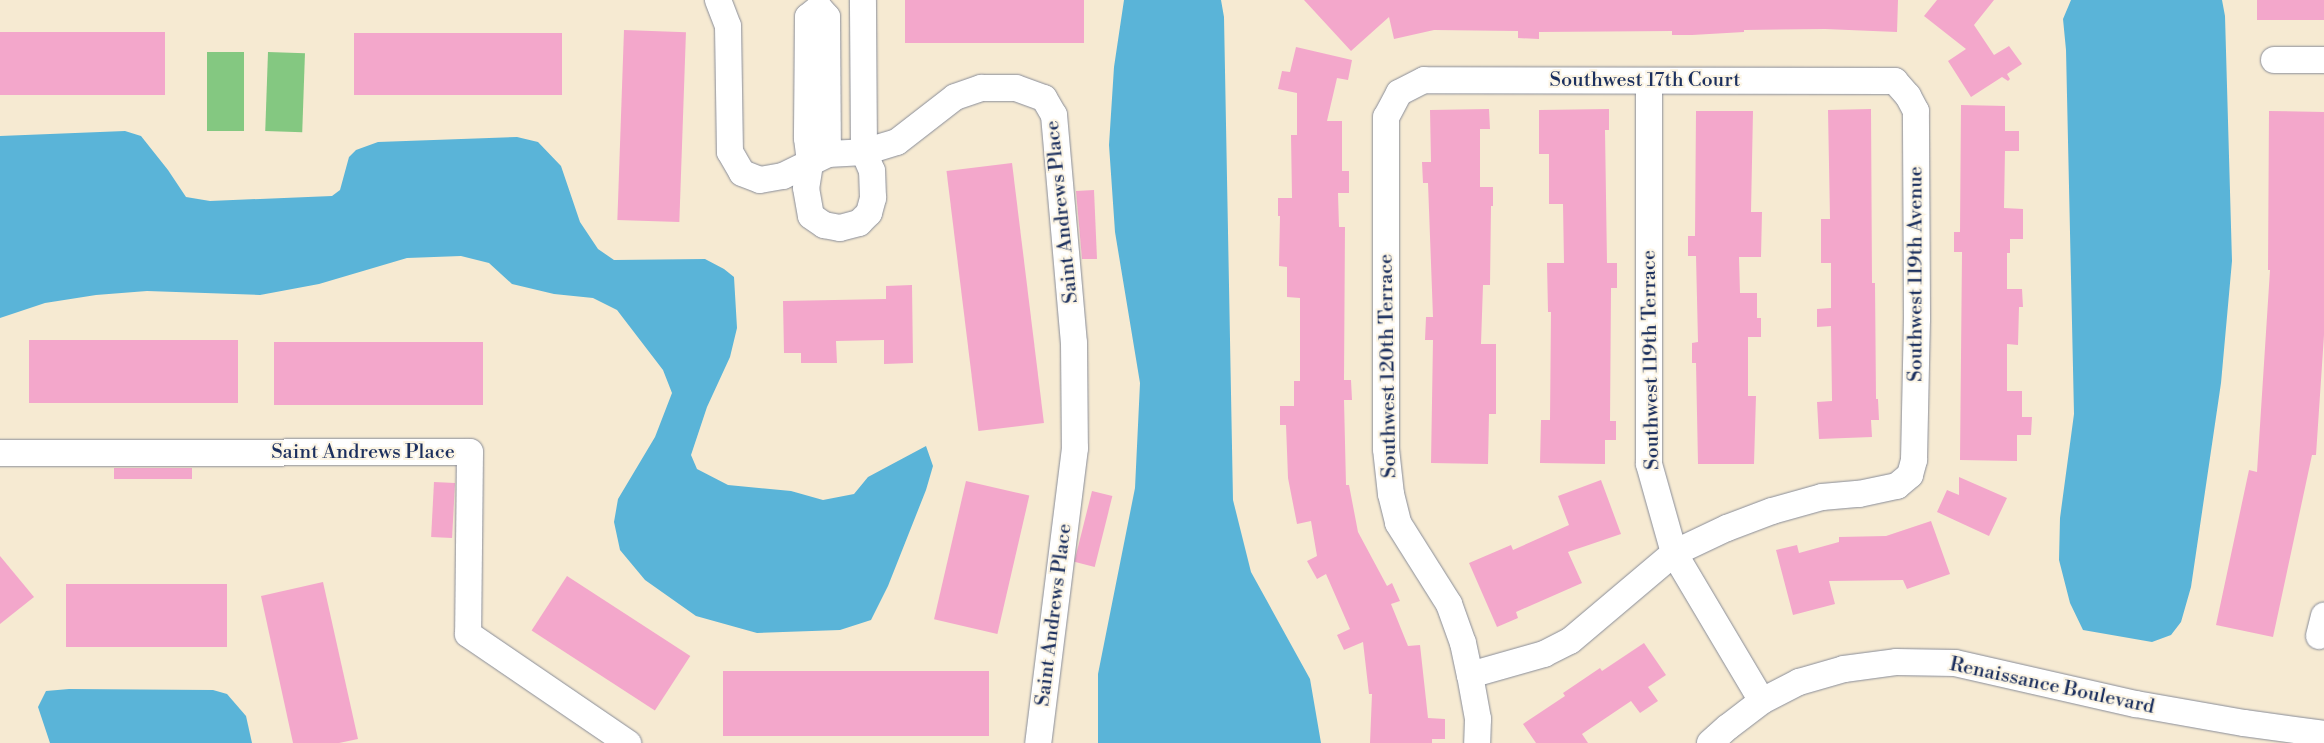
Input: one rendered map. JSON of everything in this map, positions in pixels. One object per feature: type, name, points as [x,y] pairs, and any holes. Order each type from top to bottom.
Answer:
[{"type":"street","name":"Saint Andrews Place","points":[[718,0],[728,26],[730,152],[742,173],[760,180],[784,176],[819,159],[864,152],[897,142],[955,97],[981,88],[1016,88],[1023,90],[1044,98],[1054,115],[1074,343],[1075,448],[1038,743]]},
{"type":"street","points":[[819,4],[827,17],[819,159],[806,188],[811,216],[824,225],[840,228],[859,223],[869,213],[874,184],[872,171],[864,152],[863,0]]},
{"type":"street","points":[[2274,60],[2324,60]]},
{"type":"street","name":"Southwest 17th Court","points":[[1399,93],[1424,80],[1894,80]]},
{"type":"street","name":"Southwest 119th Terrace","points":[[1649,80],[1649,464],[1674,553],[1762,701]]},
{"type":"street","name":"Southwest 119th Avenue","points":[[1674,553],[1727,528],[1772,511],[1822,497],[1859,494],[1897,486],[1910,475],[1914,460],[1917,319],[1916,111],[1908,96],[1894,80]]},
{"type":"street","name":"Southwest 120th Terrace","points":[[1399,93],[1386,116],[1386,449],[1390,485],[1398,523],[1450,604],[1463,644],[1470,675],[1478,719],[1478,743]]},
{"type":"street","name":"Saint Andrews Place","points":[[0,453],[470,452],[468,634],[628,743]]},
{"type":"street","points":[[1470,675],[1544,654],[1570,641],[1674,553]]},
{"type":"street","name":"Renaissance Boulevard","points":[[1710,743],[1762,701],[1799,682],[1844,669],[1896,662],[1955,663],[2136,704],[2244,723],[2324,734]]},
{"type":"green space","points":[[207,52],[244,52],[244,131],[207,131]]},
{"type":"green space","points":[[268,52],[305,53],[302,132],[265,131]]},
{"type":"water","points":[[1124,0],[1221,0],[1224,17],[1233,500],[1251,572],[1310,679],[1321,743],[1098,743],[1098,674],[1135,488],[1140,383],[1115,232],[1109,145],[1114,67]]},
{"type":"water","points":[[2071,0],[2222,0],[2225,16],[2232,261],[2221,383],[2191,587],[2181,622],[2171,635],[2152,642],[2083,630],[2070,603],[2059,560],[2060,518],[2074,414],[2066,50],[2063,19]]},
{"type":"water","points":[[125,131],[141,136],[168,170],[186,197],[210,201],[332,196],[340,190],[349,157],[356,150],[378,142],[517,137],[538,142],[561,166],[580,222],[598,249],[614,260],[705,259],[724,269],[734,277],[737,328],[730,357],[707,407],[691,455],[697,469],[728,485],[791,491],[823,500],[854,494],[868,477],[926,446],[933,466],[926,490],[888,586],[871,620],[840,630],[757,633],[696,616],[645,580],[620,550],[614,522],[618,499],[655,437],[672,393],[663,370],[617,310],[593,298],[554,294],[512,284],[489,263],[461,256],[407,258],[319,284],[260,295],[147,291],[96,295],[45,303],[0,318],[0,136]]},
{"type":"water","points":[[69,689],[213,690],[227,694],[246,716],[252,743],[50,743],[38,707],[46,691]]},
{"type":"building","points":[[905,0],[1084,0],[1084,43],[905,43]]},
{"type":"building","points":[[1304,0],[1898,0],[1897,32],[1825,29],[1744,30],[1744,32],[1672,35],[1672,31],[1539,32],[1539,39],[1518,38],[1518,31],[1434,30],[1394,39],[1389,17],[1351,51]]},
{"type":"building","points":[[1937,0],[1994,0],[1974,25],[1994,55],[2009,46],[2022,64],[2007,74],[2010,79],[2008,81],[2002,77],[1971,97],[1948,61],[1966,49],[1924,16]]},
{"type":"building","points":[[2257,0],[2324,0],[2324,20],[2257,20]]},
{"type":"building","points":[[624,30],[686,32],[679,222],[617,220]]},
{"type":"building","points":[[0,32],[165,32],[165,95],[0,95]]},
{"type":"building","points":[[354,33],[562,33],[562,95],[354,95]]},
{"type":"building","points":[[1296,47],[1352,60],[1348,80],[1337,78],[1327,121],[1342,121],[1342,171],[1349,171],[1349,193],[1338,193],[1339,227],[1345,227],[1344,380],[1351,380],[1352,400],[1344,400],[1346,485],[1349,485],[1358,532],[1387,586],[1392,583],[1400,601],[1391,604],[1408,646],[1420,645],[1428,718],[1445,719],[1445,739],[1432,739],[1432,743],[1370,743],[1372,694],[1369,694],[1363,642],[1344,650],[1337,635],[1350,629],[1326,574],[1317,579],[1307,561],[1317,556],[1311,521],[1297,524],[1288,478],[1286,425],[1280,425],[1280,406],[1294,406],[1294,381],[1300,381],[1300,298],[1287,297],[1287,267],[1279,266],[1280,216],[1278,216],[1278,198],[1292,198],[1291,135],[1297,135],[1297,93],[1278,89],[1282,71],[1290,72]]},
{"type":"building","points":[[1961,105],[2005,106],[2005,131],[2019,131],[2019,151],[2005,151],[2004,208],[2023,209],[2023,239],[2010,239],[2010,253],[2007,253],[2007,289],[2022,289],[2023,307],[2019,307],[2018,345],[2007,344],[2007,391],[2022,391],[2022,417],[2032,417],[2031,435],[2017,435],[2017,461],[1960,460],[1962,252],[1954,252],[1954,232],[1960,232]]},
{"type":"building","points":[[1489,109],[1490,129],[1480,129],[1480,187],[1493,187],[1490,285],[1483,285],[1481,344],[1496,344],[1496,414],[1489,414],[1488,464],[1431,463],[1433,340],[1425,340],[1426,317],[1433,317],[1428,183],[1423,183],[1422,162],[1431,162],[1430,110]]},
{"type":"building","points":[[1609,109],[1609,130],[1605,130],[1607,263],[1617,263],[1617,288],[1611,288],[1610,421],[1616,421],[1616,440],[1605,440],[1605,464],[1540,463],[1541,420],[1550,420],[1551,312],[1548,312],[1547,263],[1564,263],[1563,204],[1549,204],[1549,154],[1539,154],[1539,110]]},
{"type":"building","points":[[1871,109],[1872,283],[1875,283],[1876,399],[1878,399],[1879,420],[1871,420],[1872,437],[1819,439],[1817,402],[1832,401],[1831,326],[1817,327],[1817,309],[1831,308],[1831,263],[1821,263],[1821,219],[1830,219],[1828,110]]},
{"type":"building","points":[[1696,111],[1753,111],[1751,212],[1762,212],[1761,257],[1739,257],[1740,293],[1757,293],[1757,318],[1761,318],[1761,337],[1748,337],[1748,396],[1756,396],[1754,464],[1698,464],[1696,363],[1692,363],[1692,343],[1698,342],[1696,256],[1688,256],[1688,236],[1695,236]]},
{"type":"building","points":[[2269,111],[2324,112],[2324,335],[2316,455],[2312,455],[2273,637],[2216,625],[2249,470],[2257,472],[2270,270],[2268,270]]},
{"type":"building","points":[[1012,163],[1044,423],[978,431],[946,171]]},
{"type":"building","points":[[1094,190],[1097,259],[1082,259],[1076,191]]},
{"type":"building","points":[[912,285],[913,363],[884,364],[884,340],[836,341],[837,363],[801,363],[801,353],[784,353],[783,301],[886,299],[886,286]]},
{"type":"building","points":[[29,340],[238,340],[238,403],[29,403]]},
{"type":"building","points":[[274,342],[483,342],[483,405],[274,405]]},
{"type":"building","points":[[114,468],[192,468],[192,479],[114,479]]},
{"type":"building","points":[[1959,477],[2007,498],[1989,536],[1937,512],[1947,490],[1959,495]]},
{"type":"building","points":[[1601,480],[1621,534],[1568,552],[1582,583],[1516,612],[1518,618],[1497,627],[1469,563],[1511,545],[1513,550],[1569,525],[1558,496]]},
{"type":"building","points":[[966,481],[1029,496],[997,634],[934,619]]},
{"type":"building","points":[[434,482],[455,483],[452,538],[431,537]]},
{"type":"building","points":[[1092,491],[1112,496],[1095,567],[1074,562]]},
{"type":"building","points":[[1931,521],[1950,574],[1907,589],[1903,580],[1829,581],[1835,604],[1793,615],[1776,550],[1797,545],[1799,553],[1839,542],[1839,537],[1886,536]]},
{"type":"building","points":[[0,556],[34,597],[0,624]]},
{"type":"building","points":[[567,576],[690,656],[655,711],[532,631]]},
{"type":"building","points":[[323,582],[358,739],[339,743],[293,743],[261,596]]},
{"type":"building","points":[[66,584],[227,584],[227,647],[66,647]]},
{"type":"building","points":[[1644,643],[1666,675],[1648,687],[1658,701],[1640,713],[1631,701],[1582,734],[1588,743],[1536,743],[1523,724],[1565,696],[1563,693],[1600,668],[1602,671]]},
{"type":"building","points":[[723,671],[989,671],[989,736],[723,736]]}]
